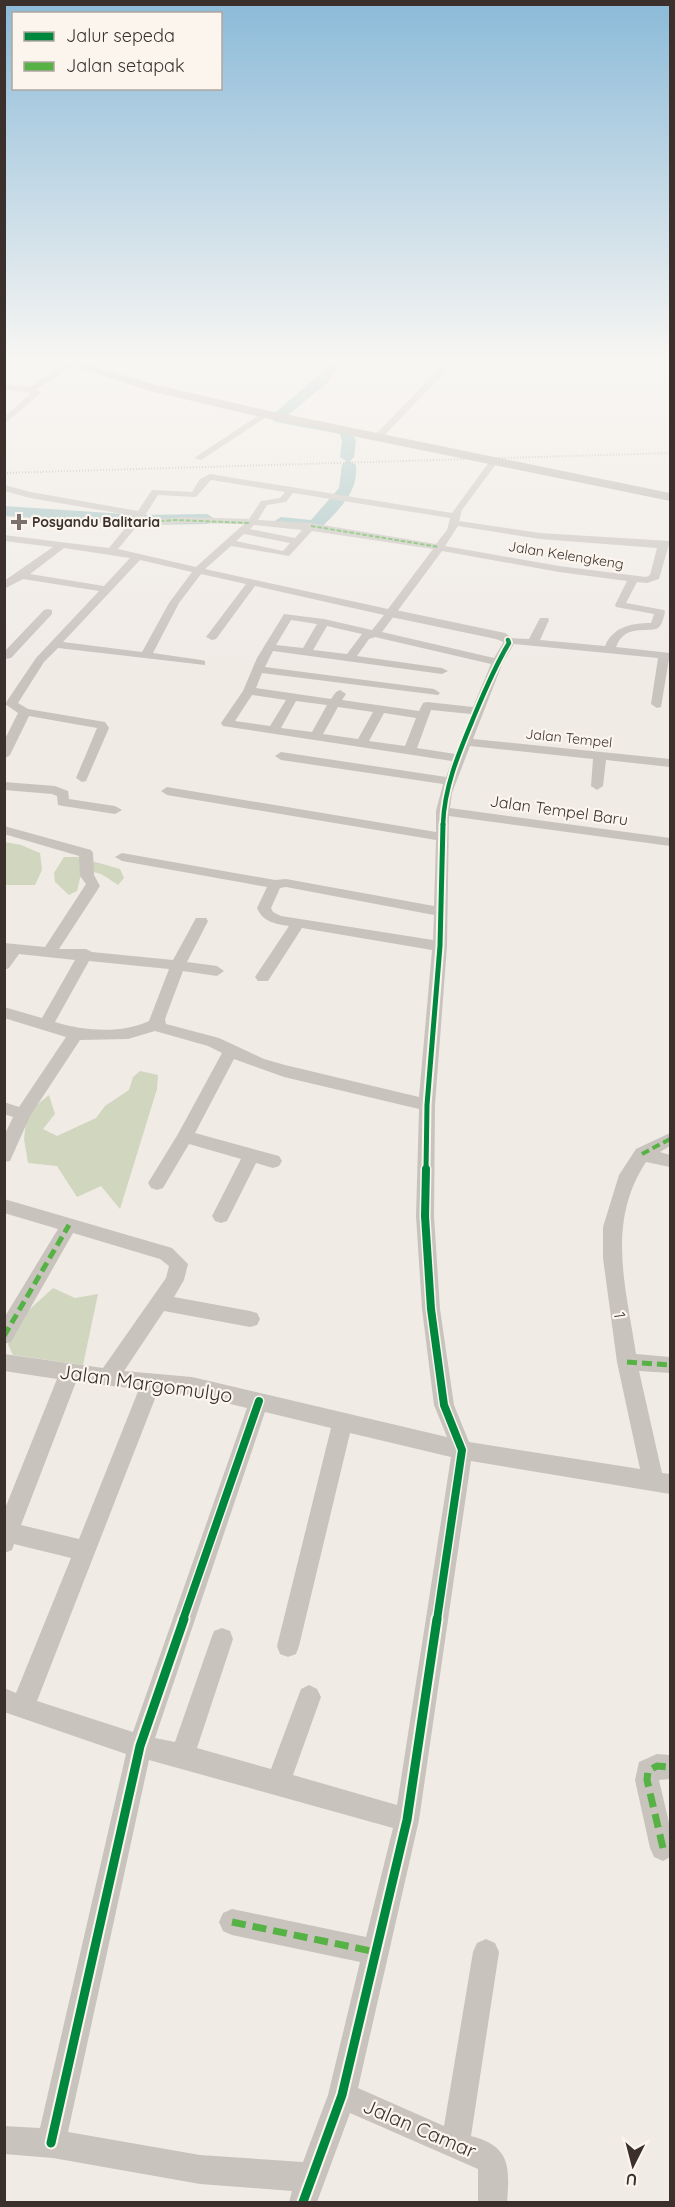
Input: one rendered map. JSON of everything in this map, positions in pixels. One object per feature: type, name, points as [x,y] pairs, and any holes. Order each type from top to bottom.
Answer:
[{"type":"main road","points":[[500,461],[670,497]]},
{"type":"street","points":[[315,737],[359,659],[365,637],[375,633],[391,613],[439,547],[494,461]]},
{"type":"street","points":[[112,551],[138,518],[153,494],[157,492],[197,493],[203,481],[210,477],[290,491],[342,497],[540,536],[667,544]]},
{"type":"street","name":"Jalan Kelengkeng","points":[[4,488],[138,518],[311,526],[633,579],[646,580],[655,577],[667,544]]},
{"type":"street","points":[[146,656],[174,603],[199,569],[251,522],[264,502],[283,500],[290,491]]},
{"type":"street","points":[[229,543],[285,554],[311,526]]},
{"type":"street","points":[[242,531],[297,541]]},
{"type":"street","points":[[4,538],[63,544],[138,556],[507,640],[667,656],[657,704]]},
{"type":"street","points":[[4,586],[63,544]]},
{"type":"street","points":[[82,778],[104,728],[101,725],[25,712],[11,704],[40,660],[138,556]]},
{"type":"street","points":[[586,588],[592,574]]},
{"type":"street","points":[[4,575],[105,590]]},
{"type":"street","points":[[607,651],[616,635],[630,627],[655,626],[660,612],[620,605],[633,579]]},
{"type":"street","points":[[212,637],[254,582]]},
{"type":"street","points":[[6,656],[48,612]]},
{"type":"street","points":[[458,758],[227,723],[249,691],[269,647],[288,616],[454,650],[497,662]]},
{"type":"street","points":[[533,643],[544,620]]},
{"type":"street","points":[[306,652],[324,622]]},
{"type":"street","points":[[359,659],[382,639],[375,633]]},
{"type":"street","points":[[4,2140],[51,2143],[133,2159],[246,2175],[307,2190],[342,2095],[408,1820],[462,1450],[444,1405],[431,1309],[425,1216],[426,1105],[440,946],[443,811],[449,781],[497,662],[509,643],[507,640]]},
{"type":"street","points":[[54,644],[201,663]]},
{"type":"street","points":[[269,647],[442,671]]},
{"type":"street","points":[[410,750],[442,671],[454,650]]},
{"type":"street","points":[[6,656],[40,660]]},
{"type":"street","points":[[258,669],[434,693]]},
{"type":"street","points":[[249,691],[380,710],[476,711]]},
{"type":"street","points":[[273,731],[293,697]]},
{"type":"street","points":[[362,743],[380,710]]},
{"type":"street","points":[[4,755],[25,712]]},
{"type":"street","name":"Jalan Tempel","points":[[464,742],[670,763]]},
{"type":"street","points":[[280,756],[449,781]]},
{"type":"street","points":[[597,786],[600,756]]},
{"type":"street","points":[[4,786],[55,790],[63,794],[63,802],[115,810]]},
{"type":"street","points":[[167,791],[444,837]]},
{"type":"street","name":"Jalan Tempel Baru","points":[[443,811],[670,842]]},
{"type":"street","points":[[4,830],[54,846],[86,853],[87,876],[93,886],[50,951]]},
{"type":"street","points":[[122,857],[275,884],[286,883],[441,912]]},
{"type":"street","points":[[275,884],[266,900],[264,908],[267,915],[298,924],[440,946]]},
{"type":"street","points":[[157,1024],[178,964],[201,921]]},
{"type":"street","points":[[264,977],[298,924]]},
{"type":"street","points":[[4,965],[10,948],[178,964],[217,971]]},
{"type":"street","points":[[46,1024],[86,954]]},
{"type":"street","points":[[4,1012],[76,1034],[144,1032],[157,1024]]},
{"type":"street","points":[[157,1024],[284,1071],[426,1105]]},
{"type":"street","points":[[4,1156],[23,1114],[76,1034]]},
{"type":"street","points":[[157,1184],[231,1050]]},
{"type":"street","points":[[4,1108],[23,1114]]},
{"type":"street","points":[[185,1137],[273,1161]]},
{"type":"street","points":[[642,1154],[670,1139]]},
{"type":"street","points":[[642,1154],[670,1161]]},
{"type":"street","name":"1","points":[[642,1154],[628,1174],[612,1227],[612,1257],[627,1362],[662,1483]]},
{"type":"street","points":[[221,1216],[251,1155]]},
{"type":"street","points":[[4,1206],[166,1253],[179,1264],[175,1280],[108,1378]]},
{"type":"street","points":[[4,1336],[69,1225]]},
{"type":"street","points":[[159,1302],[250,1319]]},
{"type":"street","name":"Jalan Margomulyo","points":[[4,1362],[108,1378],[192,1386],[462,1450],[662,1483]]},
{"type":"street","points":[[627,1362],[670,1365]]},
{"type":"street","points":[[70,1372],[10,1509],[6,1537],[84,1551]]},
{"type":"street","points":[[152,1382],[84,1551],[13,1704],[140,1746],[408,1820]]},
{"type":"street","points":[[51,2143],[140,1746],[259,1401]]},
{"type":"street","points":[[288,1646],[343,1421]]},
{"type":"street","points":[[182,1756],[222,1639]]},
{"type":"street","points":[[278,1783],[309,1697]]},
{"type":"street","points":[[663,1848],[647,1780],[648,1771],[657,1766],[670,1767]]},
{"type":"street","points":[[232,1922],[376,1952]]},
{"type":"street","points":[[455,2146],[486,1952]]},
{"type":"street","name":"Jalan Camar","points":[[342,2095],[455,2146],[482,2153],[492,2162],[492,2202]]},
{"type":"green space","points":[[5,842],[21,845],[40,853],[42,870],[35,885],[5,885]]},
{"type":"green space","points":[[64,857],[78,857],[120,869],[124,878],[118,885],[96,872],[86,872],[81,874],[77,891],[69,895],[55,882],[54,873]]},
{"type":"green space","points":[[140,1071],[158,1075],[157,1089],[120,1209],[101,1186],[77,1197],[57,1166],[28,1163],[24,1139],[27,1113],[49,1095],[55,1114],[43,1129],[57,1136],[96,1118],[105,1106],[129,1090],[133,1077]]},
{"type":"green space","points":[[53,1288],[75,1298],[98,1294],[83,1365],[13,1355],[8,1344],[18,1320]]},
{"type":"waterway","points":[[281,522],[315,525],[333,507],[347,488],[349,465]]},
{"type":"waterway","points":[[4,511],[140,520],[207,519]]},
{"type":"railway","points":[[4,473],[404,461]]},
{"type":"marked path","points":[[134,523],[175,520],[251,523]]},
{"type":"marked path","points":[[311,526],[439,547]]},
{"type":"marked path","points":[[642,1154],[670,1139]]},
{"type":"marked path","points":[[4,1336],[69,1225]]},
{"type":"marked path","points":[[627,1362],[670,1365]]},
{"type":"marked path","points":[[663,1848],[647,1780],[648,1771],[657,1766],[670,1767]]},
{"type":"marked path","points":[[232,1922],[376,1952]]},
{"type":"cycle path","points":[[303,2202],[342,2095],[407,1820],[462,1450],[444,1405],[431,1309],[425,1216],[427,1105],[440,946],[443,811],[449,781],[457,758],[497,662],[509,643],[508,640]]},
{"type":"cycle path","points":[[51,2143],[140,1746],[259,1401]]},
{"type":"place","name":"Posyandu Balitaria","points":[[19,522]]}]
